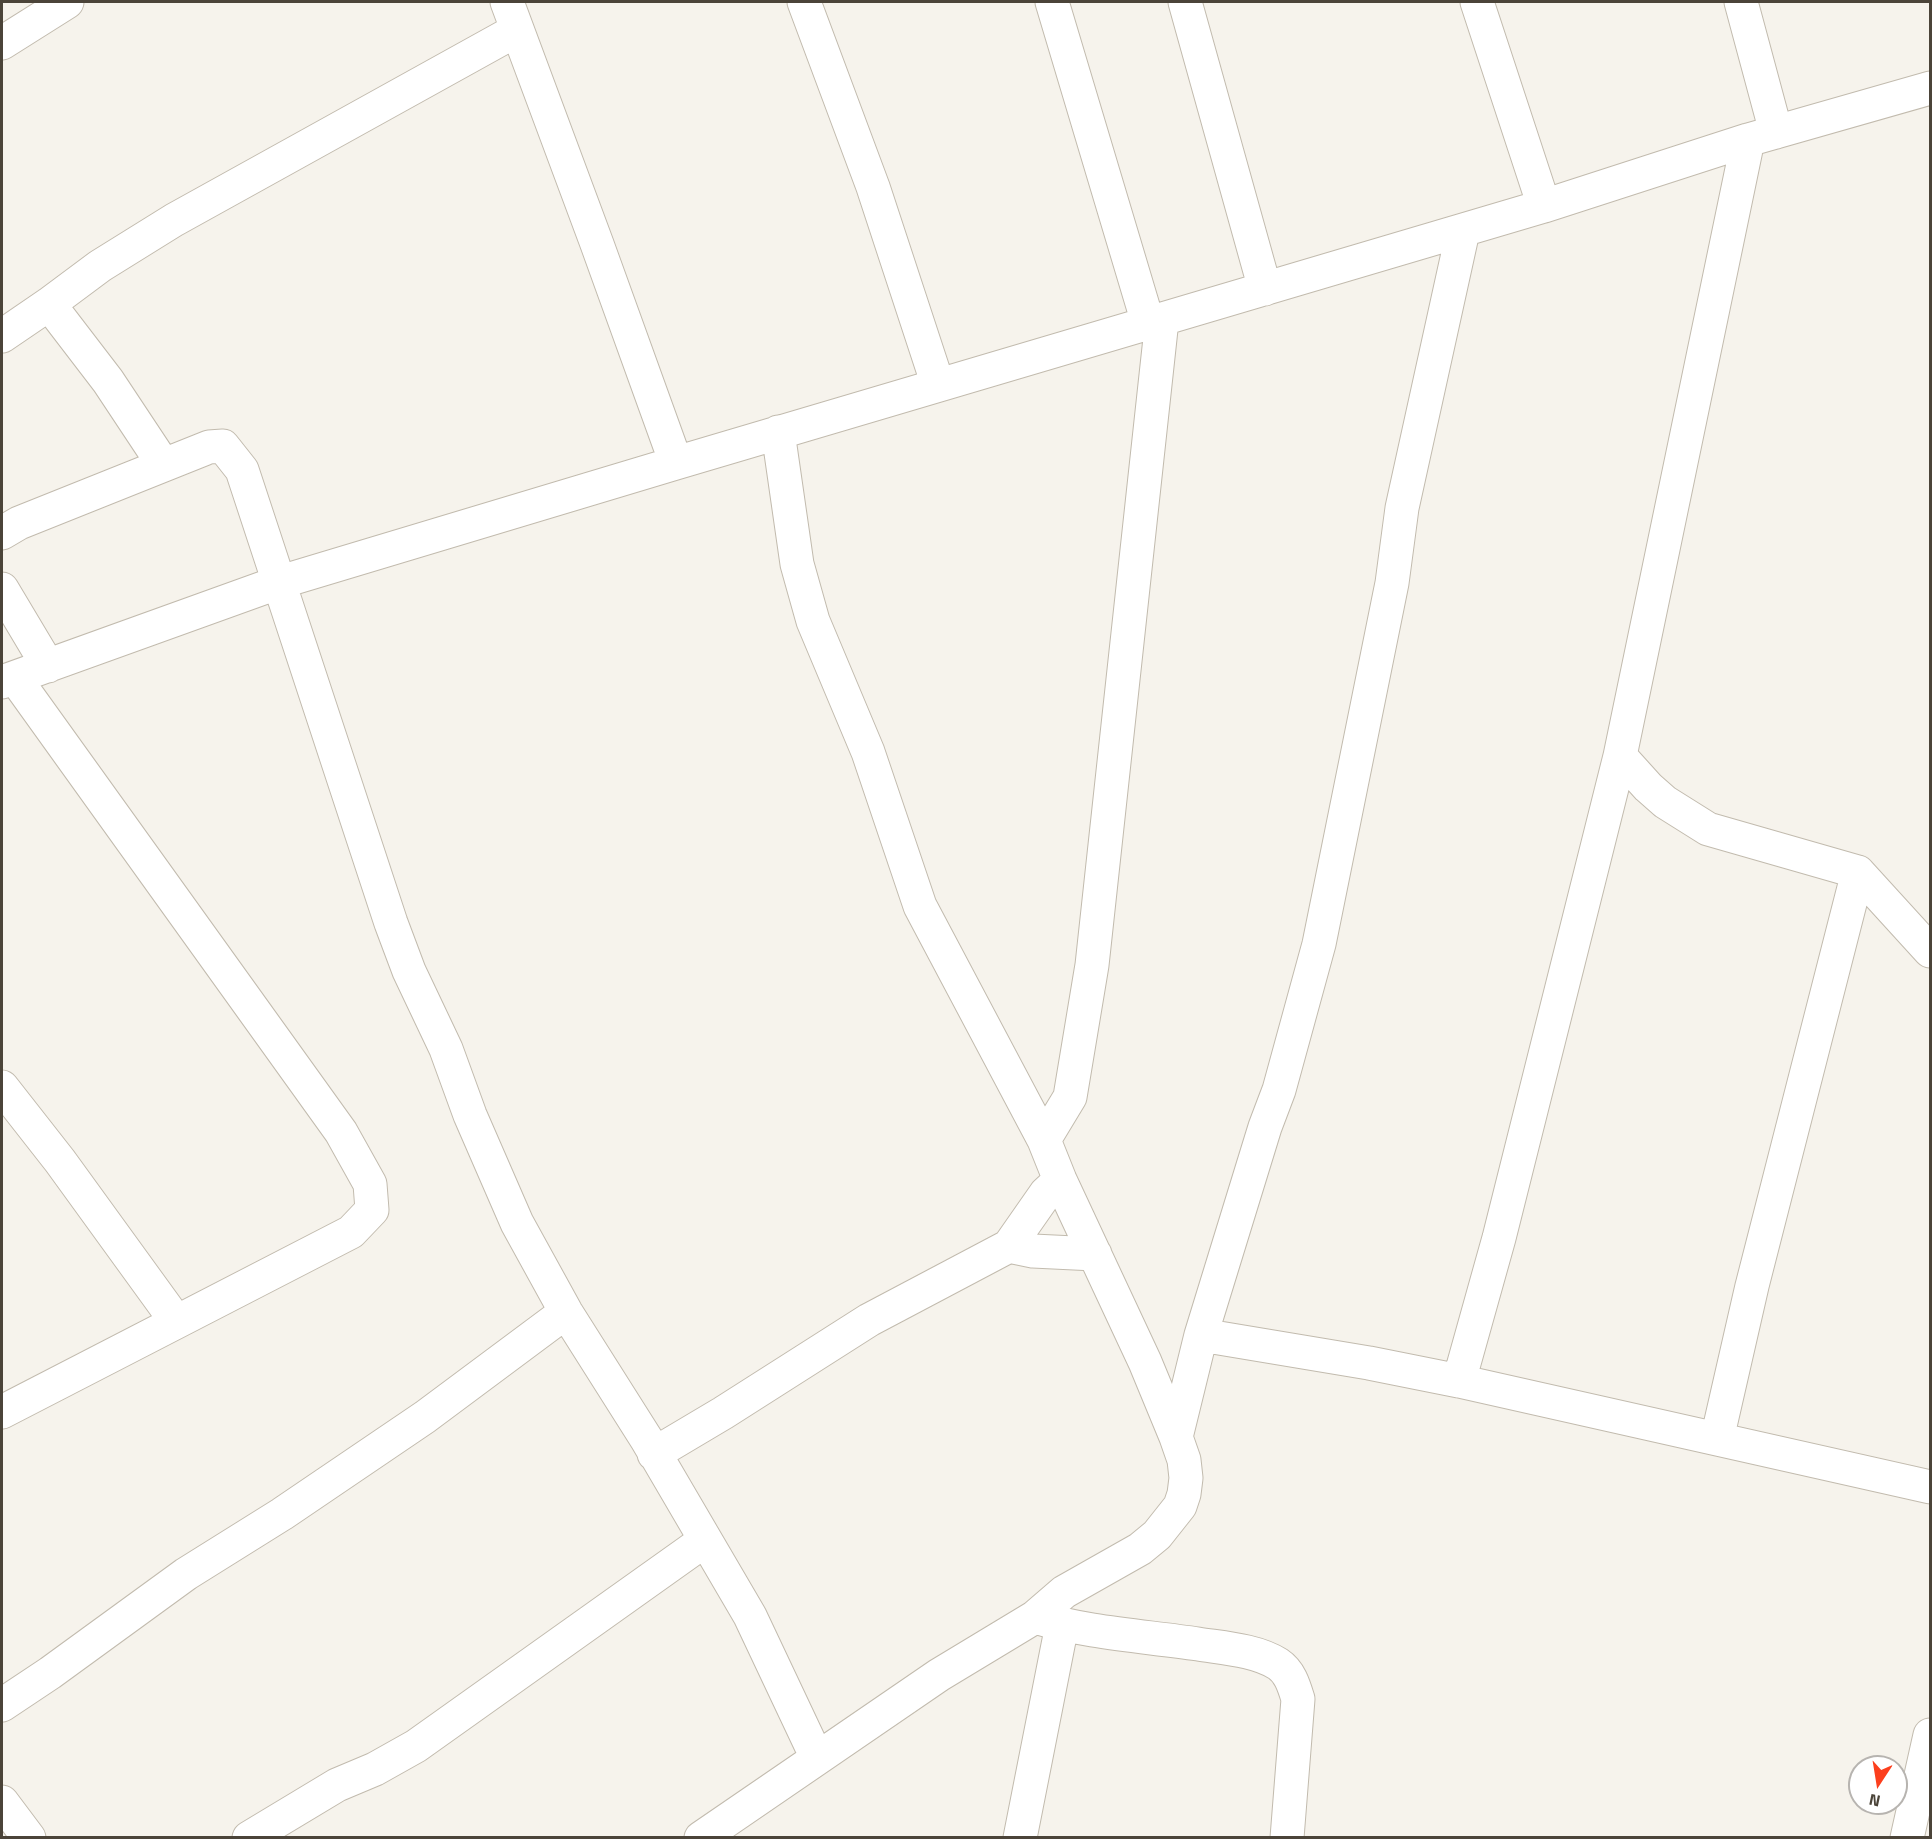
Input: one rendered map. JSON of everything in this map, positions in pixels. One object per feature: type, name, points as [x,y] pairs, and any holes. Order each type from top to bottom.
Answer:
[{"type":"street","points":[[2,44],[67,2]]},
{"type":"street","points":[[804,2],[873,187],[938,385]]},
{"type":"street","points":[[1044,1140],[1070,1097],[1092,965],[1155,322],[1052,2]]},
{"type":"street","points":[[1185,2],[1265,289]]},
{"type":"street","points":[[1477,2],[1544,206]]},
{"type":"street","points":[[1459,1381],[1499,1238],[1620,756],[1762,136],[1741,2]]},
{"type":"street","points":[[2,336],[100,266],[512,16],[676,463]]},
{"type":"street","points":[[2,1412],[351,1232],[372,1210],[370,1184],[341,1132],[8,680],[278,583],[778,432],[1462,231],[1762,136],[1930,88]]},
{"type":"street","points":[[1176,1437],[1202,1335],[1265,1127],[1279,1090],[1319,944],[1392,583],[1402,508],[1462,231]]},
{"type":"street","points":[[49,304],[108,381],[163,464]]},
{"type":"street","points":[[778,432],[797,564],[813,621],[868,752],[920,906],[936,941],[1044,1140],[1060,1180],[1145,1362],[1184,1460],[1186,1478],[1184,1494],[1174,1516],[1140,1549],[1064,1592],[1048,1621],[1020,1838]]},
{"type":"street","points":[[2,532],[209,447],[223,446],[242,470],[374,874],[409,971],[446,1049],[470,1115],[517,1223],[566,1312],[750,1616],[817,1758]]},
{"type":"street","points":[[2,589],[48,666]]},
{"type":"street","points":[[1620,756],[1665,802],[1708,830],[1858,872],[1930,951]]},
{"type":"street","points":[[1717,1439],[1757,1264],[1858,872]]},
{"type":"street","points":[[2,1087],[60,1161],[176,1321]]},
{"type":"street","points":[[654,1454],[869,1320],[1009,1246],[1046,1193],[1060,1180]]},
{"type":"street","points":[[1009,1246],[1033,1251],[1095,1254]]},
{"type":"street","points":[[2,1705],[186,1574],[282,1514],[425,1417],[566,1312]]},
{"type":"street","points":[[1202,1335],[1369,1363],[1459,1381],[1930,1487]]},
{"type":"street","points":[[249,1838],[337,1785],[417,1746],[704,1541]]},
{"type":"street","points":[[701,1838],[939,1676],[1048,1621],[1227,1648],[1279,1665],[1292,1679],[1298,1699],[1287,1838]]},
{"type":"street","points":[[1907,1838],[1930,1735]]},
{"type":"street","points":[[2,1802],[29,1838]]}]
